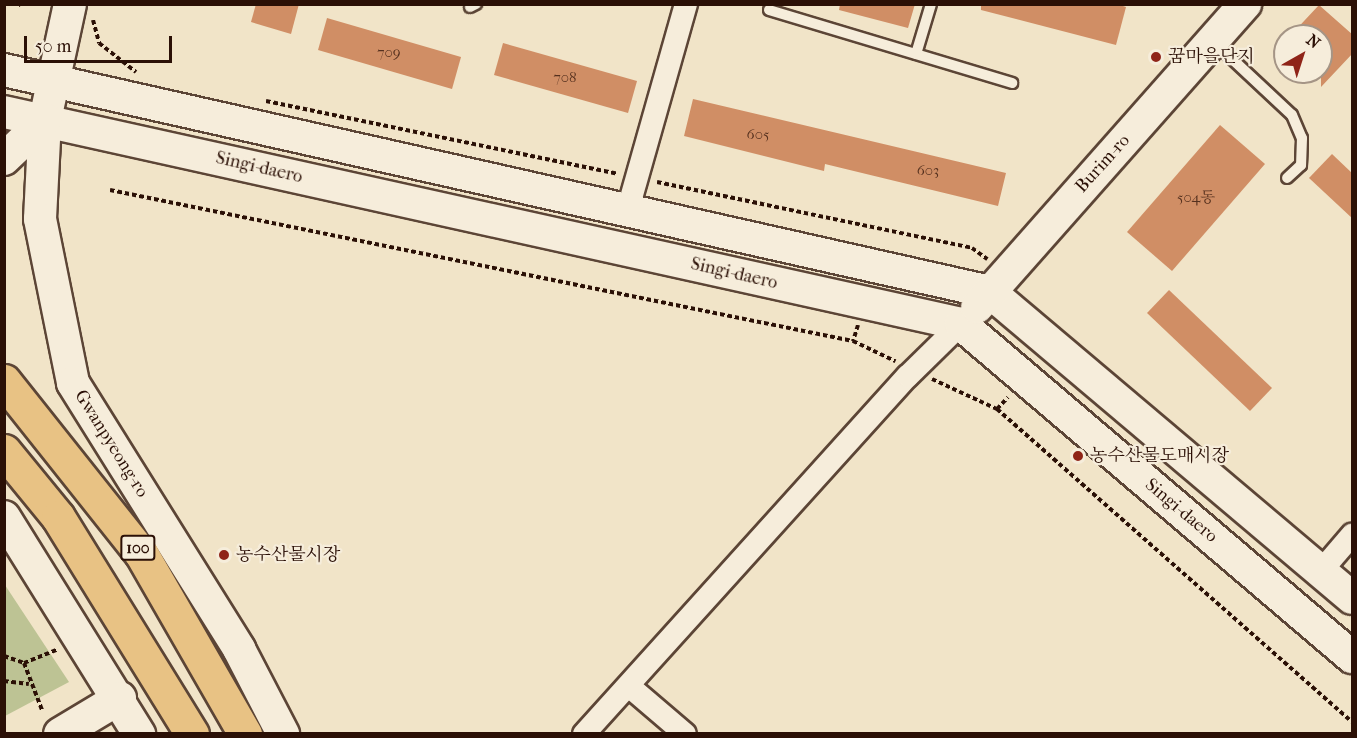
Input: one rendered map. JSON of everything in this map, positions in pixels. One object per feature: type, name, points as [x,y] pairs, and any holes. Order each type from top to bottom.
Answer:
[{"type":"highway","name":"100","points":[[4,381],[141,553],[245,734]]},
{"type":"highway","points":[[4,451],[58,517],[192,734]]},
{"type":"street","points":[[627,209],[686,4]]},
{"type":"street","name":"Burim-ro","points":[[961,324],[1245,4]]},
{"type":"street","name":"Gwanpyeong-ro","points":[[81,9],[52,82],[45,120],[40,219],[73,383],[239,649],[283,734]]},
{"type":"street","points":[[4,70],[990,292],[1321,571],[1351,592]]},
{"type":"street","name":"Singi-daero","points":[[4,112],[961,324],[1353,657]]},
{"type":"street","points":[[4,159],[45,120]]},
{"type":"street","points":[[584,734],[630,687],[708,593],[961,324]]},
{"type":"street","points":[[73,383],[240,614],[306,734]]},
{"type":"street","points":[[4,464],[176,734]]},
{"type":"street","points":[[4,517],[120,698],[139,734]]},
{"type":"street","points":[[1321,571],[1353,535]]},
{"type":"street","points":[[630,687],[685,734]]},
{"type":"street","points":[[51,722],[120,698]]},
{"type":"lane","points":[[916,54],[931,4]]},
{"type":"lane","points":[[769,10],[1012,82]]},
{"type":"lane","points":[[1213,40],[1292,115],[1302,138],[1301,165],[1287,178]]},
{"type":"path","points":[[81,9],[99,43]]},
{"type":"path","points":[[110,190],[853,341]]},
{"type":"path","points":[[997,410],[1353,722]]},
{"type":"path","points":[[4,656],[24,663],[60,649]]},
{"type":"path","points":[[24,663],[29,684],[51,722]]},
{"type":"path","points":[[4,681],[29,684]]},
{"type":"green space","points":[[5,585],[69,682],[4,716]]},
{"type":"building","points":[[256,4],[299,4],[291,34],[251,22]]},
{"type":"building","points":[[840,4],[915,4],[908,28],[839,10]]},
{"type":"building","points":[[981,4],[1117,4],[1126,7],[1116,45],[981,10]]},
{"type":"building","points":[[1319,5],[1353,35],[1353,53],[1333,74],[1333,24],[1301,24]]},
{"type":"building","points":[[327,18],[461,57],[452,89],[318,50]]},
{"type":"building","points":[[503,43],[637,81],[628,113],[494,75]]},
{"type":"building","points":[[693,99],[1006,173],[998,206],[825,164],[824,171],[684,136]]},
{"type":"building","points":[[1220,125],[1265,164],[1172,271],[1127,232]]},
{"type":"building","points":[[1332,154],[1353,174],[1353,219],[1309,178]]},
{"type":"building","points":[[1169,290],[1272,388],[1250,411],[1147,313]]},
{"type":"place","name":"꿈마을단지","points":[[1156,57]]},
{"type":"place","name":"농수산물도매시장","points":[[1078,456]]},
{"type":"place","name":"농수산물시장","points":[[224,555]]}]
